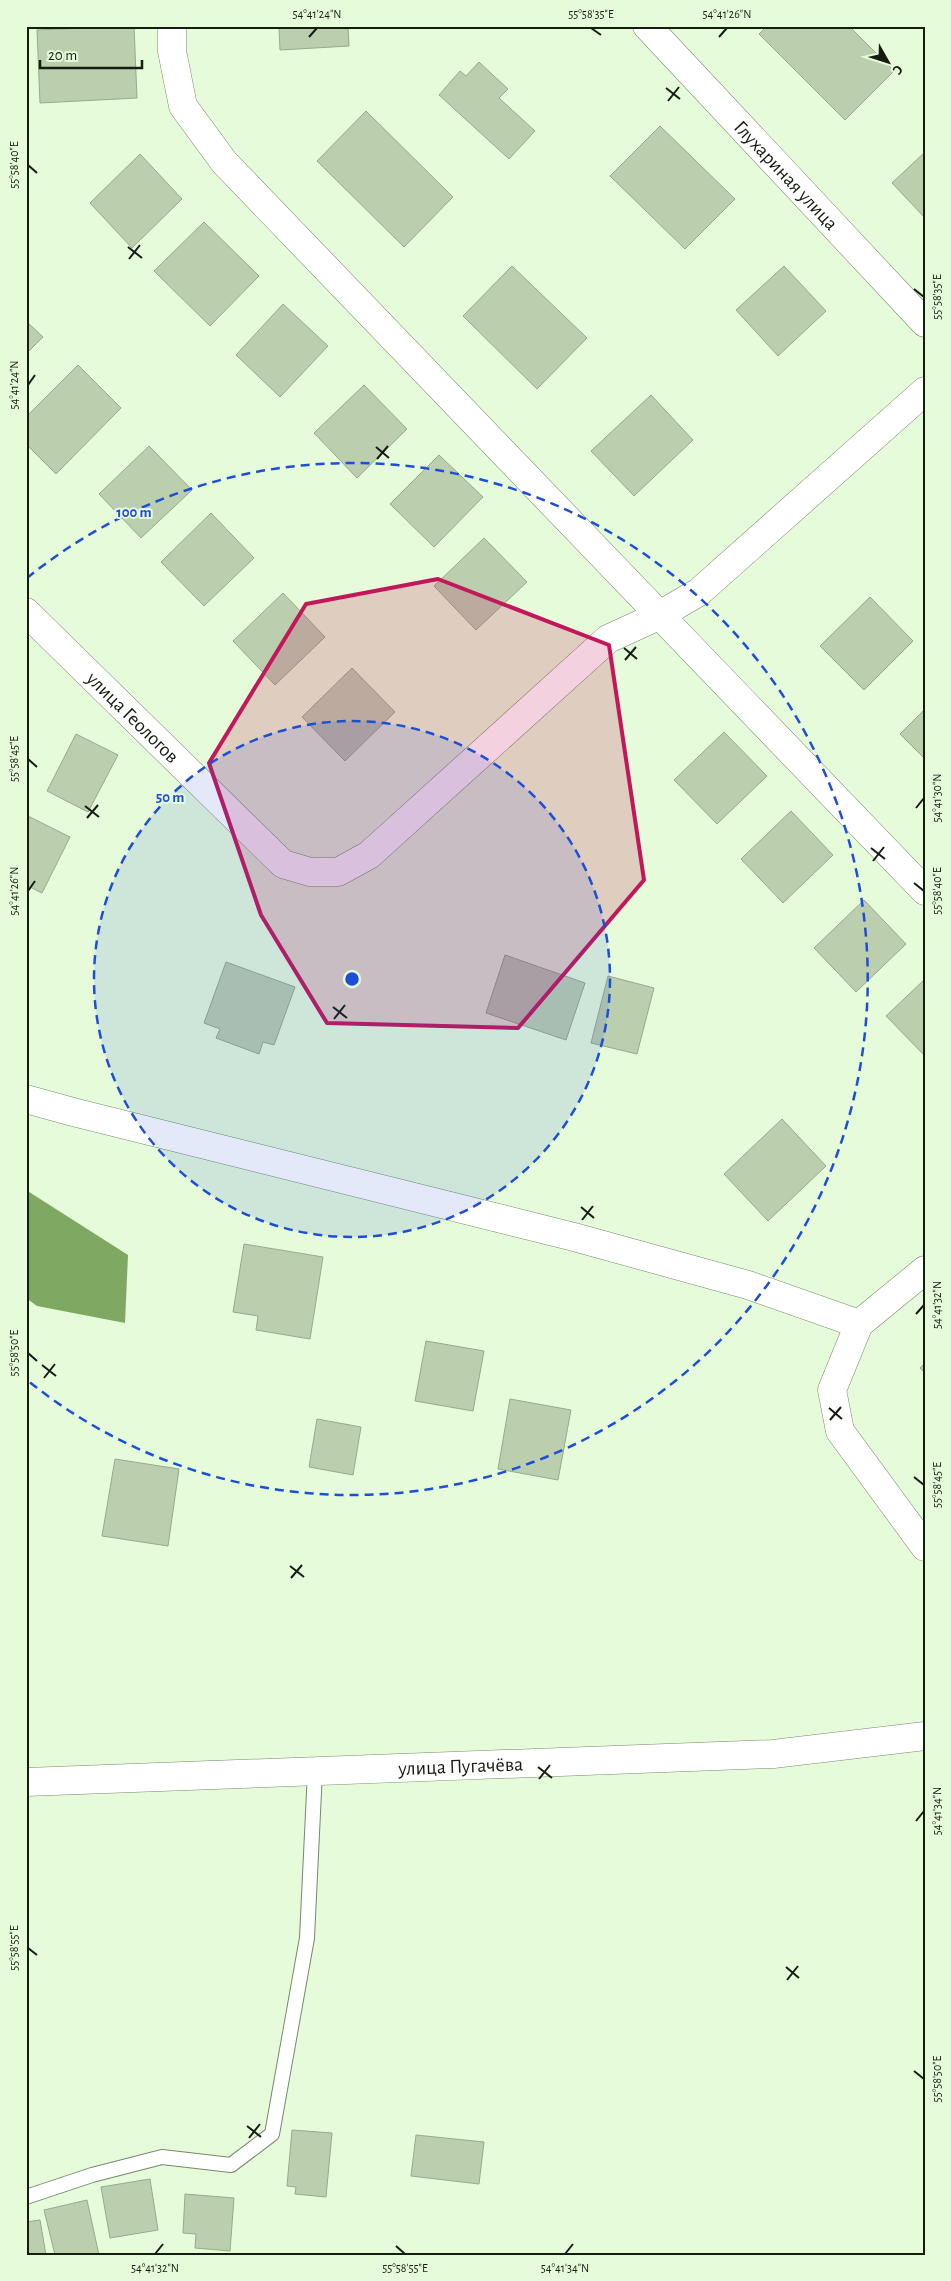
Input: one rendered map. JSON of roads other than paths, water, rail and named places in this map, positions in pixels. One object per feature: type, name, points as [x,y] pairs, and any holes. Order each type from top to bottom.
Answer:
[{"type":"street","points":[[172,26],[172,51],[183,106],[224,162],[658,616],[925,891]]},
{"type":"street","name":"Глухариная улица","points":[[647,26],[925,323]]},
{"type":"street","points":[[658,616],[699,592],[925,391]]},
{"type":"street","name":"улица Геологов","points":[[26,612],[283,864],[310,872],[338,872],[369,855],[608,639],[658,616]]},
{"type":"street","points":[[26,1099],[574,1237],[748,1284],[859,1324]]},
{"type":"street","points":[[925,1270],[859,1324],[832,1390],[840,1431],[925,1547]]},
{"type":"street","name":"улица Пугачёва","points":[[26,1782],[773,1754],[925,1736]]},
{"type":"lane","points":[[26,2197],[92,2175],[162,2157],[231,2166],[272,2134],[307,1938],[315,1771]]}]
